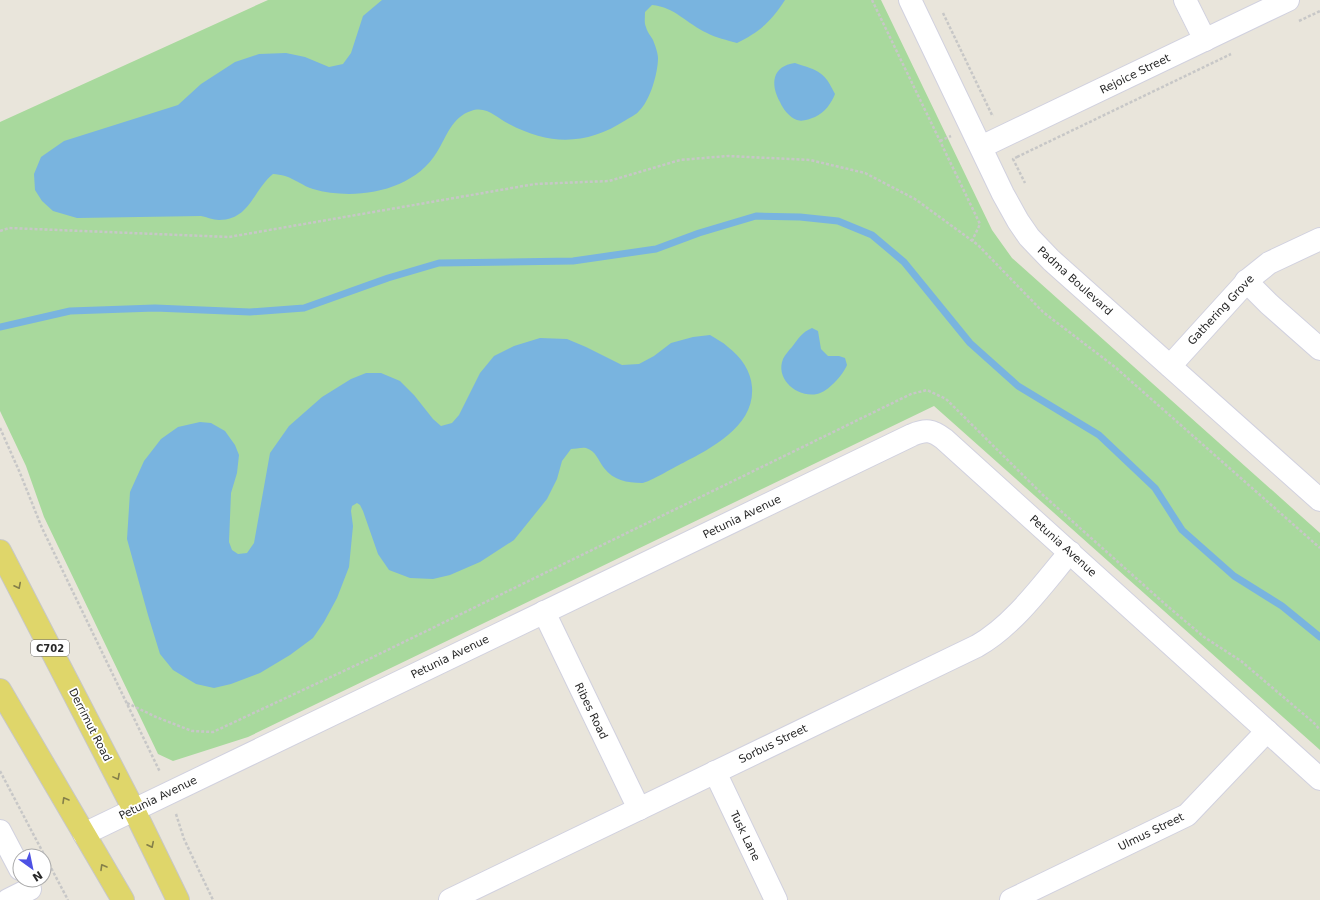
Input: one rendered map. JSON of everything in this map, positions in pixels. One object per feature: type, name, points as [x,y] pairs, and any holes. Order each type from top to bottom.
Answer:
[{"type":"main road","name":"Derrimut Road","points":[[0,551],[134,810],[178,900]]},
{"type":"main road","points":[[0,690],[123,900]]},
{"type":"street","name":"Padma Boulevard","points":[[910,0],[1004,194],[1028,237],[1051,260],[1320,500]]},
{"type":"street","points":[[1185,0],[1205,40]]},
{"type":"street","name":"Rejoice Street","points":[[981,147],[1288,0]]},
{"type":"street","name":"Gathering Grove","points":[[1170,366],[1246,281],[1269,263],[1320,239]]},
{"type":"street","points":[[1246,281],[1269,304],[1320,349]]},
{"type":"street","name":"Petunia Avenue","points":[[84,834],[912,435],[927,431],[935,432],[944,439],[1320,779]]},
{"type":"street","name":"Sorbus Street","points":[[450,900],[988,639],[1012,618],[1070,552]]},
{"type":"street","name":"Ribes Road","points":[[544,612],[638,809]]},
{"type":"street","name":"Ulmus Street","points":[[1011,900],[1187,815],[1267,731]]},
{"type":"street","name":"Tusk Lane","points":[[714,772],[776,900]]},
{"type":"street","points":[[0,831],[12,854]]},
{"type":"street","points":[[8,900],[31,890]]},
{"type":"path","points":[[872,0],[980,224],[972,241]]},
{"type":"path","points":[[940,7],[992,115],[997,114],[1017,157]]},
{"type":"path","points":[[1293,24],[1320,11]]},
{"type":"path","points":[[1025,183],[1013,159],[1232,53]]},
{"type":"path","points":[[0,231],[9,228],[25,228],[229,236],[535,184],[609,181],[680,160],[728,156],[810,160],[865,173],[915,199],[978,245],[1043,312],[1115,367],[1320,548]]},
{"type":"path","points":[[127,703],[156,717],[192,731],[213,732],[365,661],[911,394],[927,390],[946,399],[1043,495],[1204,637],[1241,661],[1314,723],[1320,730]]},
{"type":"path","points":[[0,428],[42,528],[170,792],[184,839],[213,900]]},
{"type":"path","points":[[0,771],[68,900]]},
{"type":"green space","points":[[268,0],[881,0],[992,230],[1012,258],[1320,533],[1320,750],[934,406],[248,737],[173,761],[158,754],[44,517],[26,466],[0,411],[0,122]]},
{"type":"water","points":[[382,0],[785,0],[764,26],[752,35],[737,43],[710,35],[674,12],[660,6],[652,5],[645,12],[645,22],[657,51],[657,71],[647,101],[635,115],[597,134],[569,140],[540,136],[524,131],[486,111],[471,111],[464,114],[455,122],[437,152],[426,166],[413,176],[398,184],[381,190],[346,194],[329,192],[309,188],[285,176],[273,174],[260,188],[250,203],[238,215],[229,219],[214,220],[201,216],[77,218],[53,211],[42,201],[35,190],[34,174],[41,157],[64,141],[178,105],[201,84],[235,62],[259,54],[286,53],[305,57],[329,67],[343,64],[351,53],[363,16]]},
{"type":"water","points":[[795,63],[815,70],[824,76],[835,94],[830,104],[822,113],[815,117],[799,121],[791,117],[781,105],[774,83],[775,77],[782,68]]},
{"type":"water","points":[[812,328],[818,331],[821,349],[828,356],[839,356],[845,358],[847,365],[839,378],[830,387],[817,394],[802,393],[795,390],[785,380],[781,366],[784,357],[798,339]]},
{"type":"water","points":[[710,335],[726,345],[741,360],[750,375],[752,387],[751,401],[747,413],[739,424],[730,434],[706,450],[642,483],[616,478],[604,468],[595,454],[589,449],[571,449],[562,461],[557,479],[547,499],[514,540],[480,562],[450,575],[433,579],[410,578],[389,570],[378,554],[363,511],[357,503],[352,506],[351,511],[353,526],[349,567],[337,598],[324,622],[313,638],[290,655],[260,673],[231,684],[214,688],[196,684],[173,670],[160,654],[127,539],[130,492],[144,461],[161,439],[178,427],[200,422],[211,423],[225,431],[235,445],[239,455],[237,473],[231,493],[229,542],[232,550],[238,554],[247,553],[254,543],[270,453],[289,426],[322,397],[351,379],[366,373],[381,373],[400,381],[441,426],[452,423],[459,415],[480,373],[494,356],[514,346],[540,338],[567,339],[622,365],[639,364],[654,356],[671,343],[693,337]]},
{"type":"waterway","points":[[0,327],[70,311],[155,308],[250,312],[304,308],[388,278],[439,263],[573,261],[656,249],[699,233],[756,216],[800,217],[838,221],[872,235],[904,262],[970,343],[1018,386],[1099,435],[1155,488],[1182,530],[1234,576],[1282,606],[1320,637]]}]
